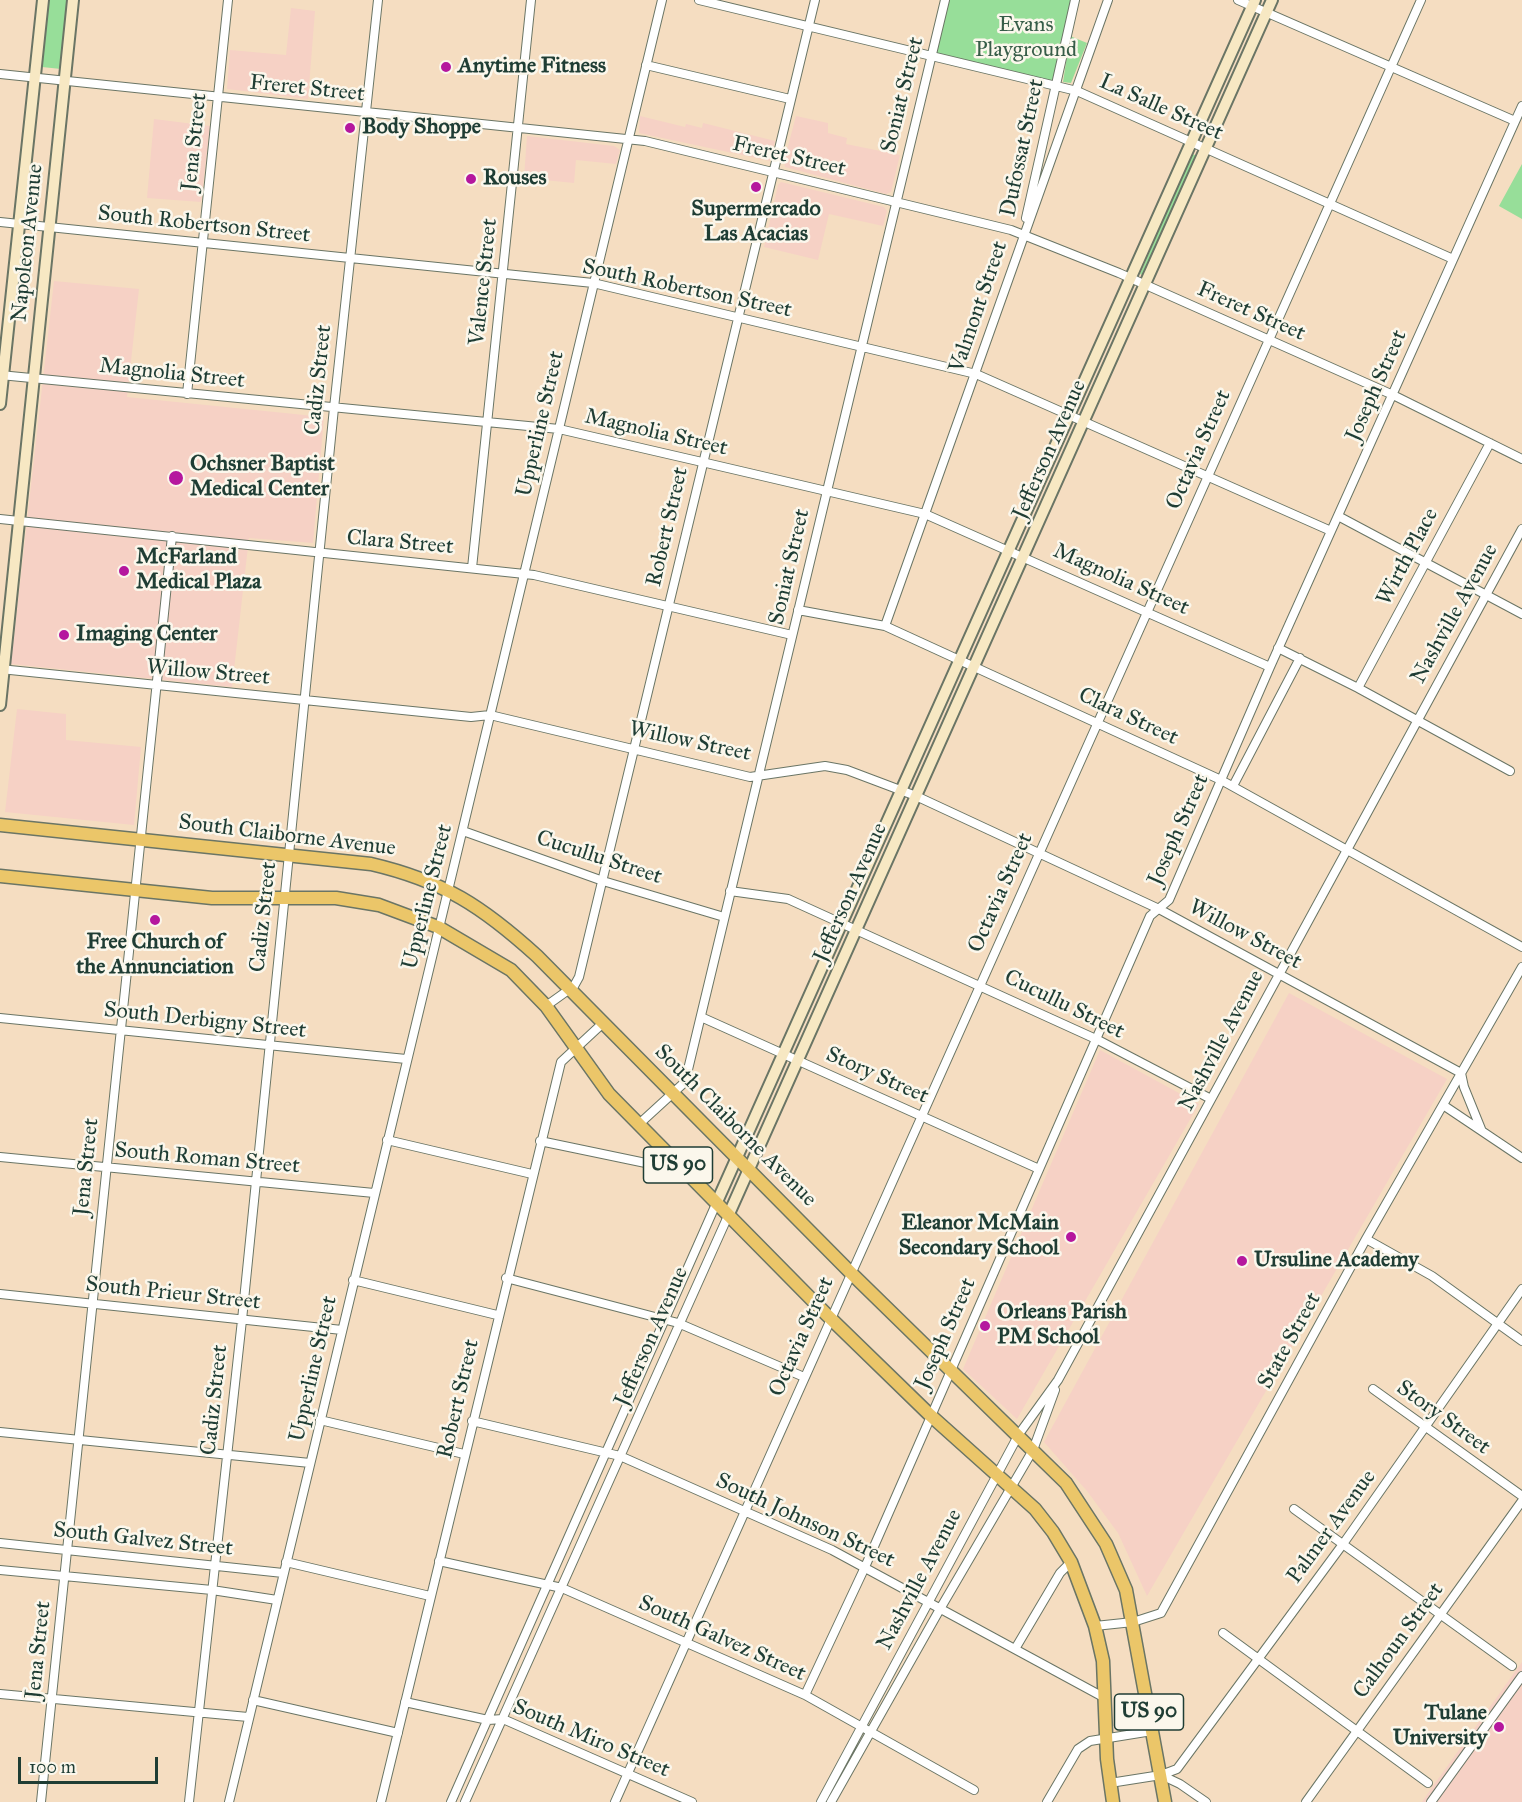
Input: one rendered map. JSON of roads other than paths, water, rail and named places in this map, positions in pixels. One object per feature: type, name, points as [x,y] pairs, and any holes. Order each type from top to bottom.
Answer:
[{"type":"main road","name":"South Claiborne Avenue","points":[[0,825],[289,853],[379,866],[420,877],[448,889],[495,918],[569,989],[850,1272],[1019,1434],[1066,1483],[1106,1544],[1126,1590],[1165,1802]]},
{"type":"main road","name":"US 90","points":[[0,876],[212,898],[336,898],[379,905],[438,927],[511,970],[546,1006],[609,1094],[638,1125],[930,1415],[1035,1509],[1071,1562],[1095,1626],[1102,1661],[1106,1738],[1113,1802]]},
{"type":"street","name":"Napoleon Avenue","points":[[0,404],[43,0]]},
{"type":"street","name":"Napoleon Avenue","points":[[0,705],[73,0]]},
{"type":"street","name":"Jena Street","points":[[187,394],[228,0]]},
{"type":"street","name":"Cadiz Street","points":[[189,1802],[242,1320],[283,898],[378,0]]},
{"type":"street","name":"Valence Street","points":[[472,568],[531,0]]},
{"type":"street","name":"Upperline Street","points":[[228,1802],[662,0]]},
{"type":"street","name":"La Salle Street","points":[[699,0],[1077,91],[1453,259]]},
{"type":"street","name":"Robert Street","points":[[569,989],[579,977],[603,881],[815,0]]},
{"type":"street","name":"Soniat Street","points":[[638,1125],[685,1082],[945,0]]},
{"type":"street","name":"Dufossat Street","points":[[1024,233],[1075,0]]},
{"type":"street","name":"Valmont Street","points":[[885,626],[1108,0]]},
{"type":"street","points":[[1238,0],[1254,3],[1266,13],[1515,121]]},
{"type":"street","name":"Jefferson Avenue","points":[[465,1802],[1272,0]]},
{"type":"street","name":"Octavia Street","points":[[615,1802],[1096,722],[1421,0]]},
{"type":"street","name":"Jefferson Avenue","points":[[451,1802],[716,1204],[961,661],[1129,278],[1254,3]]},
{"type":"street","points":[[646,65],[790,99]]},
{"type":"street","name":"Freret Street","points":[[0,74],[628,139],[1024,233],[1393,395],[1522,459]]},
{"type":"street","name":"Joseph Street","points":[[805,1695],[865,1567],[930,1415],[1098,1040],[1150,916],[1169,900],[1278,648],[1522,106]]},
{"type":"street","name":"South Robertson Street","points":[[0,222],[593,284],[737,317],[976,374],[1331,531]]},
{"type":"street","name":"Magnolia Street","points":[[2,375],[559,429],[926,513],[1270,667]]},
{"type":"street","name":"Wirth Place","points":[[1358,688],[1490,443]]},
{"type":"street","points":[[1338,516],[1522,614]]},
{"type":"street","name":"Clara Street","points":[[0,519],[524,574],[669,605],[792,635]]},
{"type":"street","name":"Nashville Avenue","points":[[820,1802],[1019,1434],[1058,1380],[1522,529]]},
{"type":"street","name":"Jena Street","points":[[40,1802],[80,1440],[105,1168],[158,687],[172,536]]},
{"type":"street","name":"Clara Street","points":[[798,610],[885,626],[1221,780],[1522,946]]},
{"type":"street","points":[[1278,648],[1358,688],[1510,771]]},
{"type":"street","points":[[1233,786],[1300,658]]},
{"type":"street","name":"Willow Street","points":[[2,670],[471,717],[490,715],[750,777],[825,766],[847,770],[916,796],[1159,909],[1461,1073]]},
{"type":"street","name":"Cucullu Street","points":[[463,831],[603,881],[724,917]]},
{"type":"street","name":"Cucullu Street","points":[[730,891],[776,896],[856,930],[980,984],[1098,1040],[1211,1099]]},
{"type":"street","name":"State Street","points":[[1095,1626],[1133,1622],[1161,1613],[1366,1239],[1522,967]]},
{"type":"street","points":[[546,1006],[569,989]]},
{"type":"street","name":"Story Street","points":[[701,1017],[1039,1169]]},
{"type":"street","name":"South Derbigny Street","points":[[0,1018],[406,1059]]},
{"type":"street","name":"Robert Street","points":[[381,1802],[497,1315],[561,1062],[603,1023]]},
{"type":"street","points":[[1461,1073],[1464,1087],[1481,1129]]},
{"type":"street","points":[[1443,1105],[1522,1158]]},
{"type":"street","points":[[387,1140],[532,1174]]},
{"type":"street","points":[[540,1141],[684,1171]]},
{"type":"street","name":"South Roman Street","points":[[0,1156],[374,1193]]},
{"type":"street","points":[[1366,1239],[1432,1276],[1522,1341]]},
{"type":"street","points":[[507,1278],[666,1319],[804,1377]]},
{"type":"street","points":[[353,1280],[497,1315]]},
{"type":"street","name":"Palmer Avenue","points":[[1161,1775],[1177,1769],[1343,1544],[1500,1324],[1522,1289]]},
{"type":"street","name":"South Prieur Street","points":[[0,1294],[342,1330]]},
{"type":"street","name":"Nashville Avenue","points":[[831,1802],[1033,1450],[1058,1380]]},
{"type":"street","name":"Story Street","points":[[1373,1389],[1522,1498]]},
{"type":"street","points":[[320,1420],[464,1454]]},
{"type":"street","name":"South Johnson Street","points":[[472,1421],[620,1456],[865,1567],[1105,1698]]},
{"type":"street","points":[[0,1432],[310,1463]]},
{"type":"street","name":"Calhoun Street","points":[[1306,1802],[1522,1498]]},
{"type":"street","points":[[1294,1509],[1512,1666]]},
{"type":"street","name":"South Galvez Street","points":[[0,1543],[216,1564],[283,1573]]},
{"type":"street","points":[[286,1562],[430,1596]]},
{"type":"street","name":"South Galvez Street","points":[[439,1562],[562,1588],[805,1695],[974,1790]]},
{"type":"street","points":[[1015,1649],[1060,1572],[1071,1562]]},
{"type":"street","name":"South Galvez Street","points":[[0,1569],[213,1590],[277,1600]]},
{"type":"street","points":[[1223,1633],[1428,1783]]},
{"type":"street","points":[[1431,1802],[1522,1676]]},
{"type":"street","points":[[0,1694],[248,1718]]},
{"type":"street","points":[[253,1700],[398,1733]]},
{"type":"street","name":"South Miro Street","points":[[405,1702],[488,1720],[503,1719],[692,1802]]},
{"type":"street","points":[[1047,1802],[1078,1749],[1090,1741],[1152,1731]]},
{"type":"street","points":[[1110,1783],[1161,1775],[1180,1784],[1206,1802]]},
{"type":"place","name":"Anytime Fitness","points":[[446,67]]},
{"type":"place","name":"Body Shoppe","points":[[350,128]]},
{"type":"place","name":"Rouses","points":[[471,179]]},
{"type":"place","name":"Supermercado Las Acacias","points":[[756,187]]},
{"type":"place","name":"Ochsner Baptist Medical Center","points":[[176,478]]},
{"type":"place","name":"McFarland Medical Plaza","points":[[124,571]]},
{"type":"place","name":"Imaging Center","points":[[64,635]]},
{"type":"place","name":"Free Church of the Annunciation","points":[[155,920]]},
{"type":"place","name":"Eleanor McMain Secondary School","points":[[1071,1237]]},
{"type":"place","name":"Ursuline Academy","points":[[1242,1261]]},
{"type":"place","name":"Orleans Parish PM School","points":[[985,1326]]},
{"type":"place","name":"Tulane University","points":[[1499,1727]]},
{"type":"park label","name":"Evans Playground","points":[[1026,38]]}]
